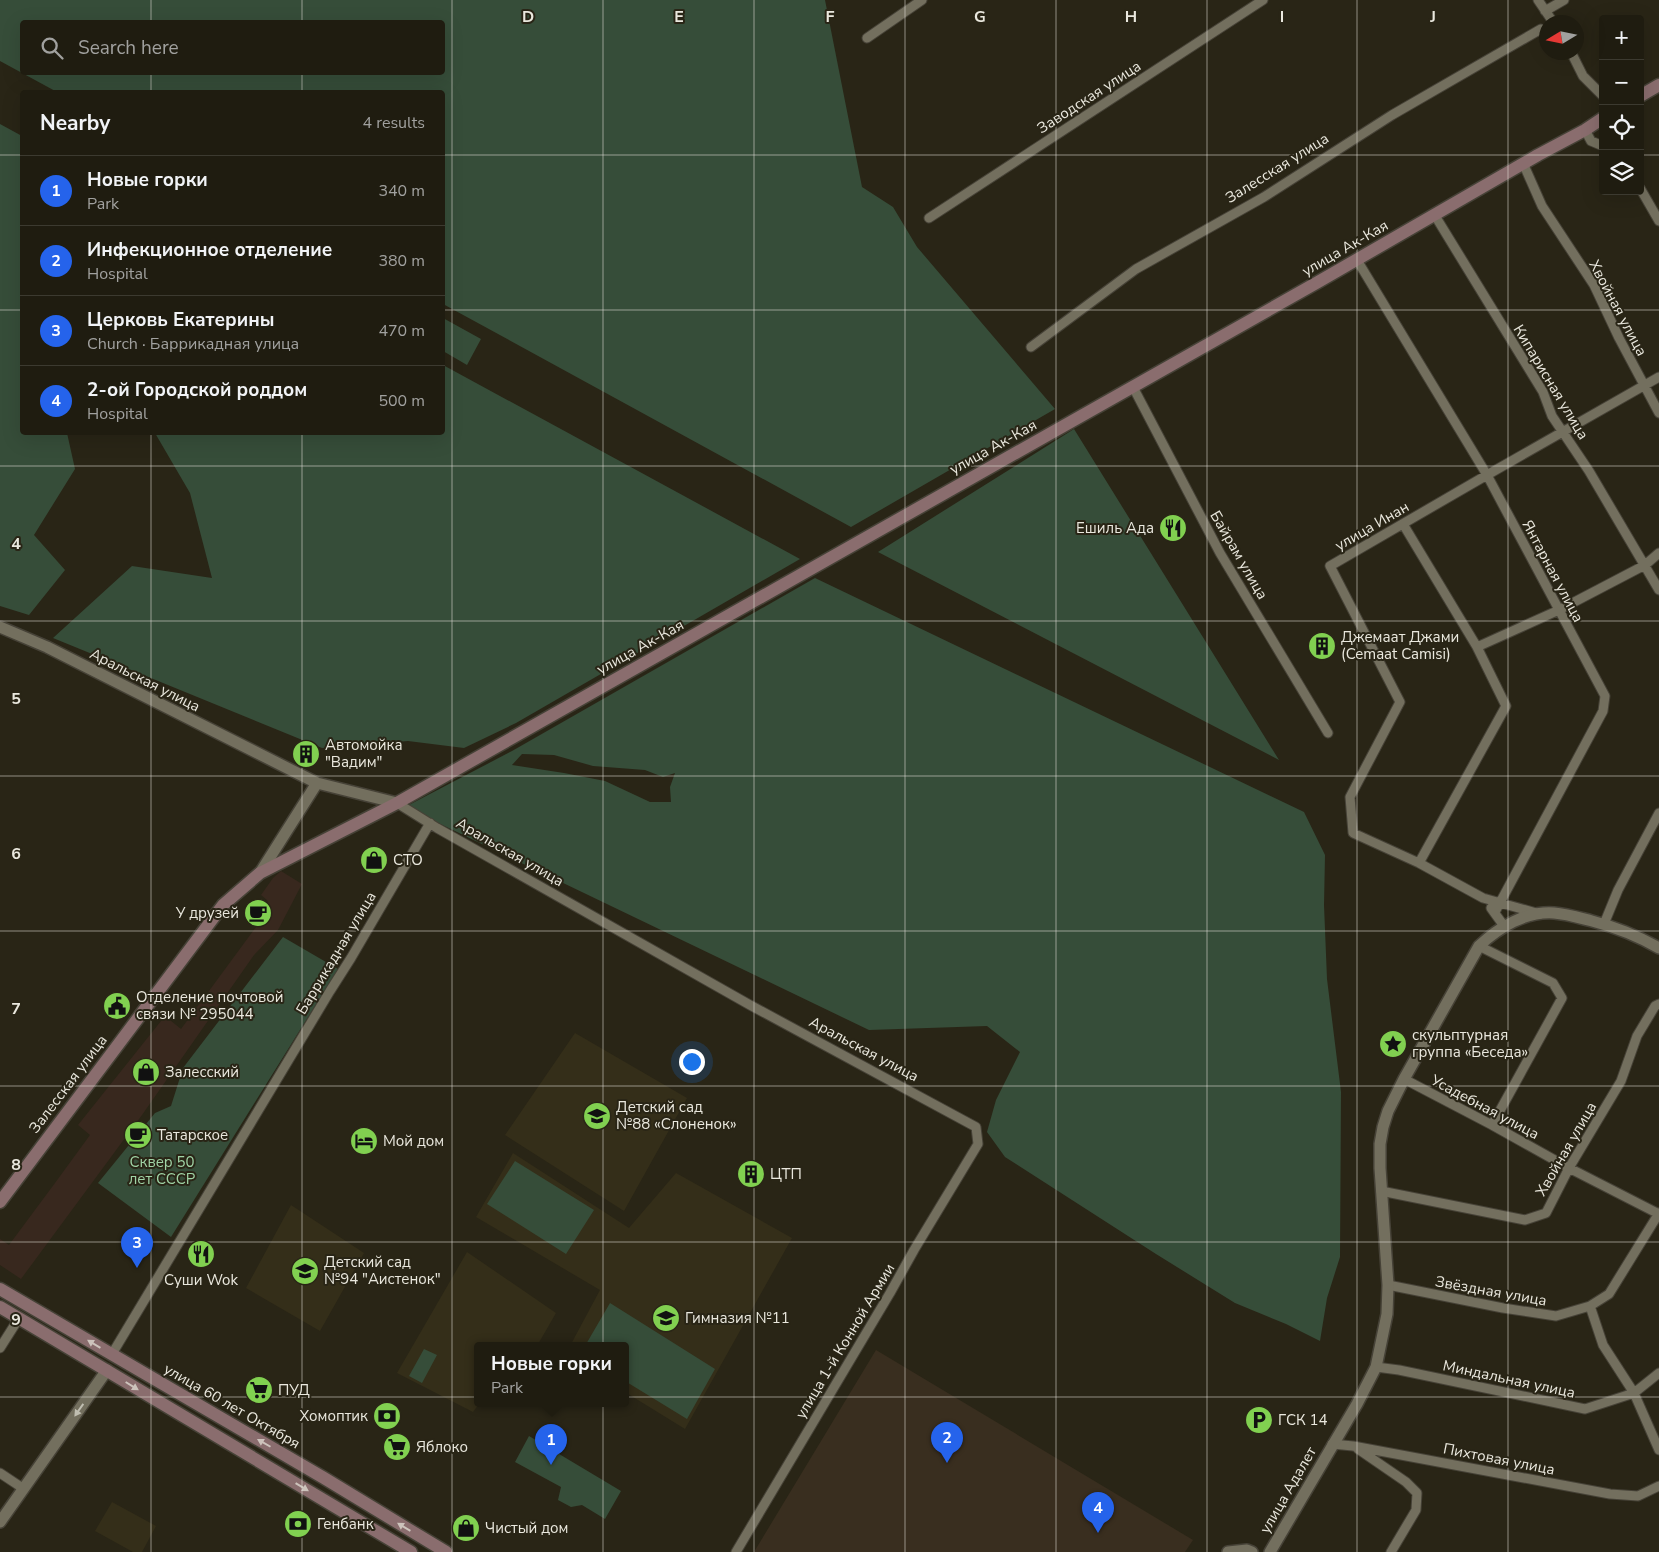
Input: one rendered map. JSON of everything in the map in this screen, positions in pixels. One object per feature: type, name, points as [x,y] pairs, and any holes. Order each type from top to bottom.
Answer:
[{"type":"main road","points":[[1644,94],[1659,85]]},
{"type":"main road","name":"улица Ак-Кая","points":[[398,803],[1357,260],[1599,121]]},
{"type":"main road","name":"Залесская улица","points":[[0,1202],[223,905],[260,873],[398,803]]},
{"type":"main road","name":"улица 60 лет Октября","points":[[0,1289],[324,1478],[446,1552]]},
{"type":"main road","points":[[0,1308],[411,1552]]},
{"type":"street","points":[[867,38],[922,0]]},
{"type":"street","name":"Заводская улица","points":[[929,218],[1264,0]]},
{"type":"street","points":[[1538,0],[1548,15]]},
{"type":"street","points":[[1545,11],[1564,0]]},
{"type":"street","name":"Залесская улица","points":[[1031,347],[1136,269],[1264,197],[1392,115],[1474,66],[1539,31]]},
{"type":"street","points":[[1575,60],[1583,76],[1599,92]]},
{"type":"street","points":[[1585,130],[1591,141],[1599,144]]},
{"type":"street","name":"Хвойная улица","points":[[1523,163],[1542,206],[1594,285],[1644,387],[1659,412]]},
{"type":"street","points":[[1644,195],[1659,221]]},
{"type":"street","name":"Кипарисная улица","points":[[1434,214],[1543,392],[1552,416],[1589,471],[1659,590]]},
{"type":"street","name":"Янтарная улица","points":[[1357,260],[1487,475],[1605,696],[1603,711],[1494,912]]},
{"type":"street","name":"улица Инан","points":[[1419,863],[1352,833],[1350,797],[1400,702],[1330,566],[1659,377]]},
{"type":"street","name":"Байрам улица","points":[[1133,387],[1220,553],[1328,733]]},
{"type":"street","points":[[1402,524],[1477,647],[1506,706],[1419,863],[1483,898],[1541,914]]},
{"type":"street","points":[[1477,647],[1559,610],[1645,565],[1659,553]]},
{"type":"street","name":"Аральская улица","points":[[0,627],[47,648],[317,783],[398,803],[750,1005],[976,1127],[978,1144]]},
{"type":"street","name":"Залесская улица","points":[[260,873],[317,783]]},
{"type":"street","points":[[1604,924],[1618,890],[1659,813]]},
{"type":"street","name":"Баррикадная улица","points":[[112,1354],[351,958],[430,823]]},
{"type":"street","points":[[1483,898],[1504,926]]},
{"type":"street","points":[[1492,1125],[1562,998],[1553,983],[1479,946],[1504,926],[1528,917],[1553,913],[1604,924],[1646,940],[1659,948]]},
{"type":"street","name":"улица Адалет","points":[[1270,1552],[1376,1367],[1387,1314],[1388,1285],[1381,1191],[1380,1144],[1383,1127],[1388,1111],[1404,1079],[1479,946]]},
{"type":"street","name":"Хвойная улица","points":[[1381,1191],[1525,1220],[1546,1213],[1569,1168],[1621,1081],[1637,1036],[1655,1006],[1659,1004]]},
{"type":"street","name":"Усадебная улица","points":[[1404,1079],[1569,1168],[1659,1213]]},
{"type":"street","name":"улица 1-й Конной Армии","points":[[736,1552],[978,1144]]},
{"type":"street","name":"Звёздная улица","points":[[1388,1285],[1503,1308],[1556,1316],[1590,1306],[1609,1294],[1659,1213]]},
{"type":"street","points":[[1590,1306],[1603,1345],[1634,1393],[1659,1450]]},
{"type":"street","points":[[0,1348],[19,1318]]},
{"type":"street","name":"Миндальная улица","points":[[1376,1367],[1399,1370],[1585,1409],[1634,1393],[1659,1373]]},
{"type":"street","points":[[0,1522],[107,1370]]},
{"type":"street","name":"Пихтовая улица","points":[[1332,1444],[1353,1446],[1610,1494],[1638,1496],[1659,1486]]},
{"type":"street","points":[[1353,1446],[1406,1482],[1417,1493],[1416,1510],[1391,1552]]},
{"type":"street","points":[[0,1473],[24,1489]]},
{"type":"street","points":[[1228,1552],[1242,1550],[1252,1552]]},
{"type":"shaded area","name":"Залесский","points":[[281,871],[302,884],[278,930],[254,955],[142,1115],[21,1279],[0,1265],[0,1239],[9,1245],[90,1135],[78,1125],[165,1016],[181,1029],[270,908],[267,900],[261,895],[273,878]]},
{"type":"shaded area","name":"Детский сад №88 «Слоненок»","points":[[575,1033],[687,1098],[624,1211],[505,1135]]},
{"type":"shaded area","name":"Гимназия №11","points":[[513,1153],[629,1228],[676,1173],[792,1238],[685,1429],[629,1394],[629,1342],[572,1342],[600,1290],[476,1217]]},
{"type":"shaded area","name":"Детский сад №94 \"Аистенок\"","points":[[291,1205],[364,1253],[320,1331],[246,1288]]},
{"type":"shaded area","points":[[467,1252],[556,1313],[539,1342],[474,1342],[474,1407],[477,1407],[473,1412],[397,1373]]},
{"type":"shaded area","points":[[876,1350],[1193,1540],[1185,1552],[754,1552]]},
{"type":"shaded area","points":[[112,1502],[156,1526],[142,1552],[133,1552],[95,1531]]},
{"type":"green space","points":[[0,0],[825,0],[862,187],[893,207],[917,247],[1055,409],[851,527],[445,305],[445,90],[53,90],[26,75],[445,75],[445,20],[20,20],[20,72],[0,61]]},
{"type":"green space","points":[[0,124],[20,135],[20,435],[67,435],[75,469],[34,535],[65,570],[29,615],[0,606]]},
{"type":"green space","points":[[445,319],[481,339],[467,365],[445,352]]},
{"type":"green space","points":[[445,366],[800,559],[516,723],[464,748],[408,741],[322,748],[53,638],[132,566],[212,578],[190,493],[156,435],[445,435]]},
{"type":"green space","points":[[1074,429],[1279,760],[878,552]]},
{"type":"green space","points":[[815,578],[1304,812],[1325,855],[1324,905],[1327,979],[1341,1092],[1340,1257],[1327,1298],[1320,1341],[1286,1324],[1235,1303],[1005,1157],[987,1132],[996,1100],[1020,1052],[987,1026],[869,1030],[405,807],[512,751]],"holes":[[[522,754],[554,755],[593,766],[645,770],[663,777],[675,773],[670,787],[671,802],[650,802],[605,781],[512,765]]]},
{"type":"green space","name":"Сквер 50 лет СССР","points":[[283,937],[338,969],[171,1237],[98,1183],[155,1113],[171,1106],[183,1068]]},
{"type":"green space","points":[[515,1161],[594,1210],[566,1254],[487,1204]]},
{"type":"green space","points":[[610,1303],[715,1369],[687,1419],[629,1383],[629,1342],[587,1342]]},
{"type":"green space","points":[[424,1349],[437,1355],[422,1383],[409,1376]]},
{"type":"green space","points":[[529,1436],[621,1491],[605,1519],[582,1505],[571,1507],[558,1500],[561,1487],[515,1462]]},
{"type":"place","name":"Ешиль Ада","points":[[1173,528]]},
{"type":"place","name":"Джемаат Джами (Cemaat Camisi)","points":[[1322,646]]},
{"type":"place","name":"Автомойка \"Вадим\"","points":[[306,754]]},
{"type":"place","name":"СТО","points":[[374,860]]},
{"type":"place","name":"У друзей","points":[[258,913]]},
{"type":"place","name":"Отделение почтовой связи № 295044","points":[[117,1006]]},
{"type":"place","name":"скульптурная группа «Беседа»","points":[[1393,1044]]},
{"type":"place","name":"Залесский","points":[[146,1072]]},
{"type":"place","name":"Детский сад №88 «Слоненок»","points":[[597,1116]]},
{"type":"place","name":"Татарское","points":[[138,1135]]},
{"type":"place","name":"Мой дом","points":[[364,1141]]},
{"type":"place","name":"ЦТП","points":[[751,1174]]},
{"type":"place","name":"Суши Wok","points":[[201,1254]]},
{"type":"place","name":"Церковь Екатерины","points":[[137,1268]]},
{"type":"place","name":"Детский сад №94 \"Аистенок\"","points":[[305,1271]]},
{"type":"place","name":"Гимназия №11","points":[[666,1318]]},
{"type":"place","name":"ПУД","points":[[259,1390]]},
{"type":"place","name":"Хомоптик","points":[[387,1416]]},
{"type":"place","name":"ГСК 14","points":[[1259,1420]]},
{"type":"place","name":"Яблоко","points":[[397,1447]]},
{"type":"place","name":"Инфекционное отделение","points":[[947,1463]]},
{"type":"place","name":"Новые горки","points":[[551,1465]]},
{"type":"place","name":"Генбанк","points":[[298,1524]]},
{"type":"place","name":"Чистый дом","points":[[466,1528]]},
{"type":"place","name":"2-ой Городской роддом","points":[[1098,1533]]}]
